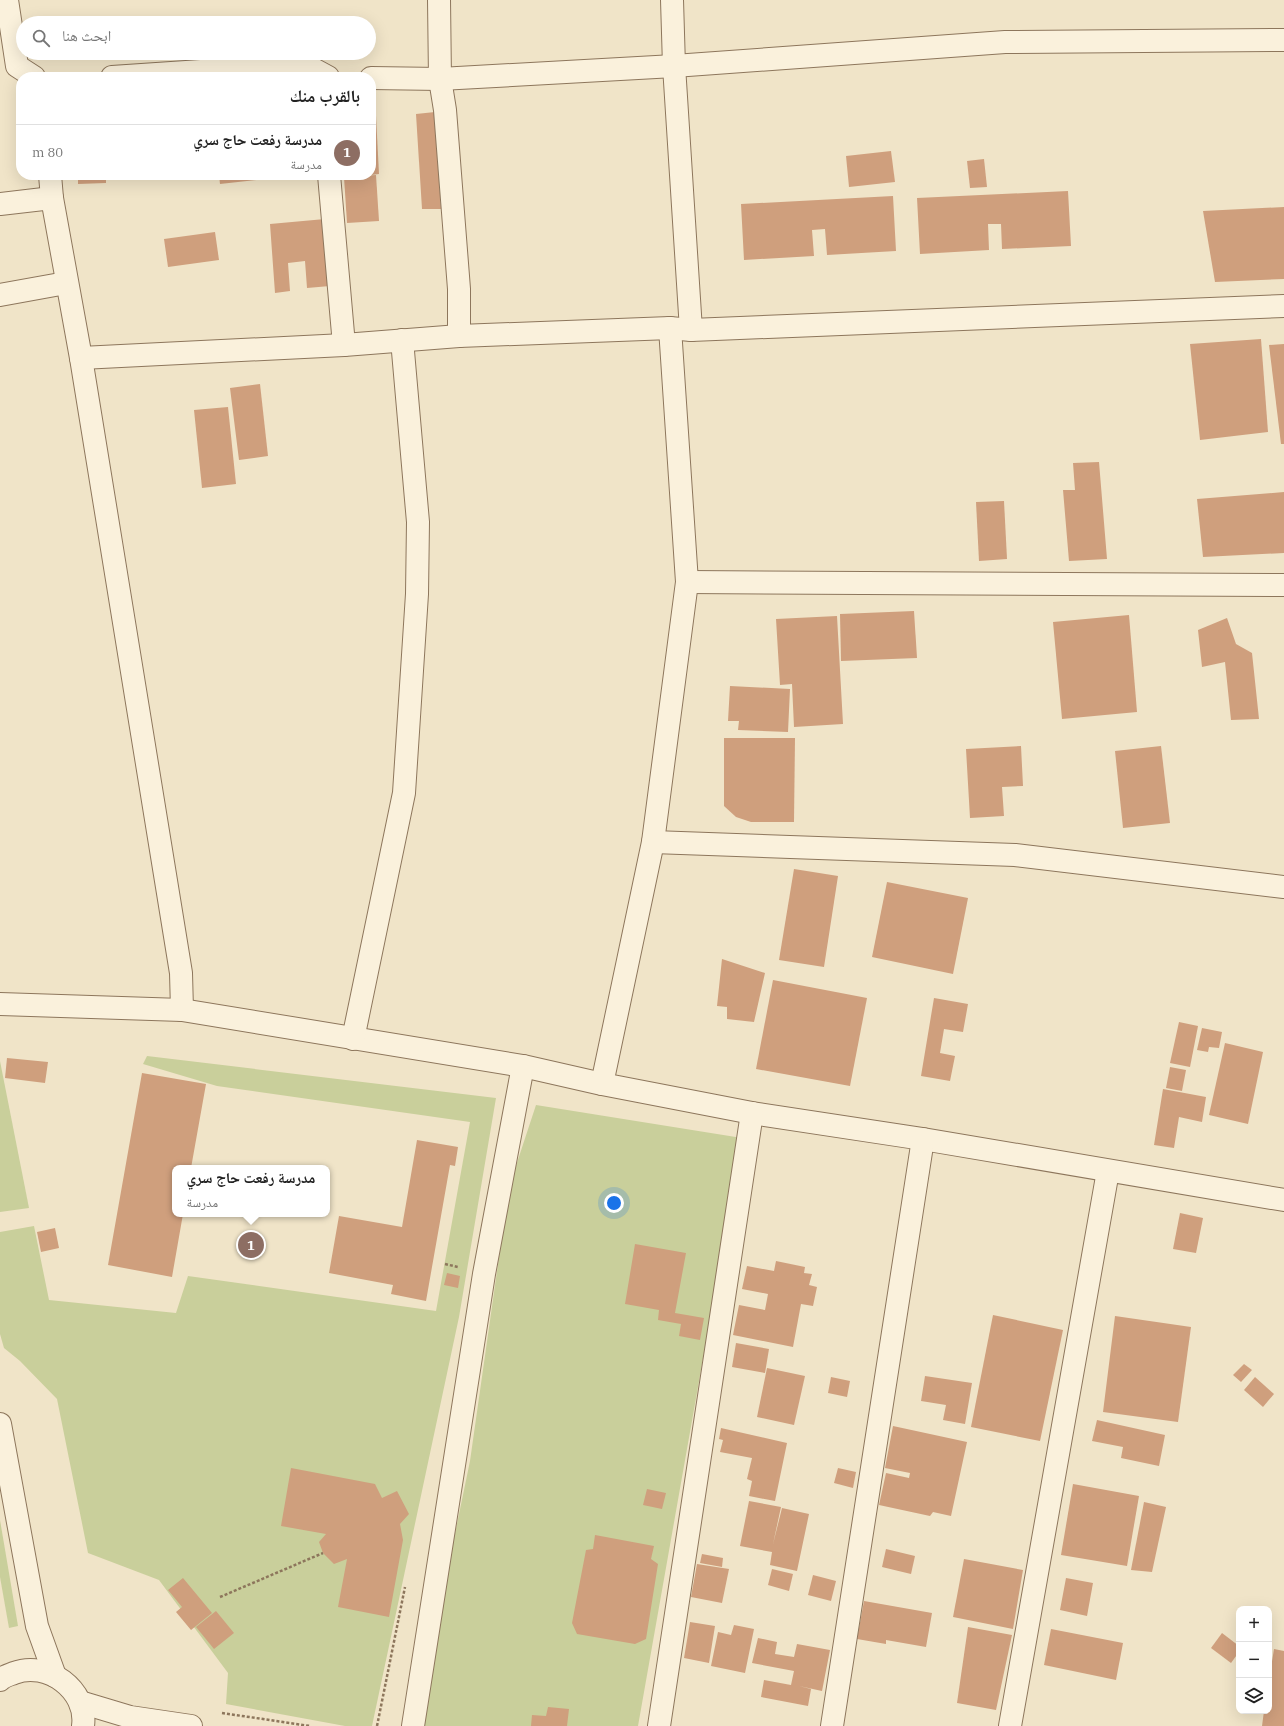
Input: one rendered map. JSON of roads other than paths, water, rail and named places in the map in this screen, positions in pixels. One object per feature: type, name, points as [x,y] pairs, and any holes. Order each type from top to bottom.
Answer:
[{"type":"street","points":[[7,0],[16,59]]},
{"type":"street","points":[[439,0],[440,79],[445,110],[458,274],[459,336]]},
{"type":"street","points":[[602,1084],[653,842],[687,582],[672,0]]},
{"type":"street","points":[[376,78],[440,79],[674,66],[1004,42],[1284,40]]},
{"type":"street","points":[[16,60],[17,66],[26,72]]},
{"type":"street","points":[[186,72],[304,64],[319,72]]},
{"type":"street","points":[[50,180],[52,198],[66,283],[81,358],[181,973],[182,1010]]},
{"type":"street","points":[[329,180],[344,345]]},
{"type":"street","points":[[0,204],[52,198]]},
{"type":"street","points":[[0,295],[66,283]]},
{"type":"street","points":[[81,358],[344,345],[459,336],[1284,306]]},
{"type":"street","points":[[353,1038],[404,793],[417,594],[418,522],[402,340]]},
{"type":"street","points":[[687,582],[1284,585]]},
{"type":"street","points":[[653,842],[1015,855],[1284,887]]},
{"type":"street","points":[[0,1004],[182,1010],[523,1066],[602,1084],[752,1113],[923,1139],[1284,1200]]},
{"type":"street","points":[[413,1726],[484,1274],[523,1066]]},
{"type":"street","points":[[659,1726],[752,1113]]},
{"type":"street","points":[[832,1726],[923,1139]]},
{"type":"street","points":[[1010,1726],[1108,1171]]},
{"type":"street","points":[[0,1424],[38,1626],[55,1676]]},
{"type":"street","points":[[0,1680],[3,1677],[20,1671],[38,1670],[55,1676],[70,1687],[80,1702],[84,1720],[83,1726]]},
{"type":"street","points":[[80,1702],[130,1717],[191,1726]]},
{"type":"place","name":"مدرسة رفعت حاج سري","points":[[251,1245]]}]
